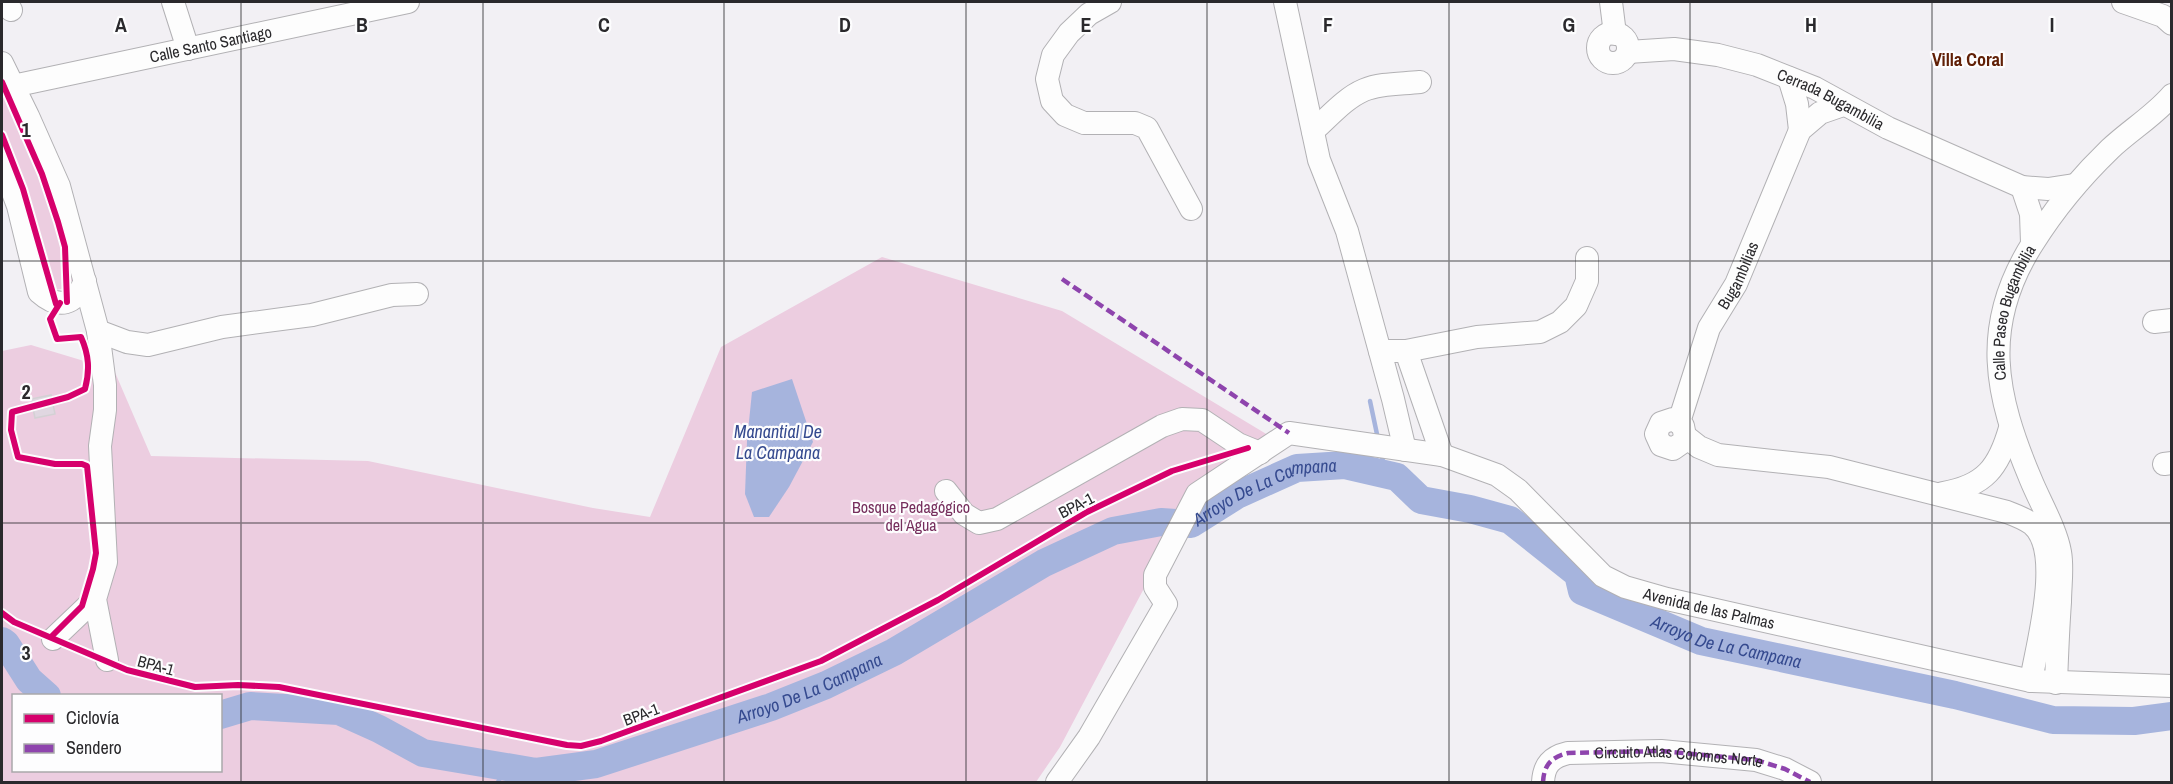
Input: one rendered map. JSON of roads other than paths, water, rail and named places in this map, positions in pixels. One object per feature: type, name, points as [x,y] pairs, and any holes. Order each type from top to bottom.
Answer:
[{"type":"street","points":[[173,2],[188,49]]},
{"type":"street","name":"Calle Santo Santiago","points":[[13,86],[408,2]]},
{"type":"street","points":[[1110,2],[1089,14],[1069,33],[1053,55],[1047,79],[1052,100],[1065,115],[1084,123],[1135,123],[1147,128],[1191,209]]},
{"type":"street","points":[[1286,2],[1319,160],[1393,351],[1406,450]]},
{"type":"street","name":"Cerrada Bugambilia","points":[[1611,2],[1621,43],[1718,55],[1757,65],[1815,88],[1888,128],[2022,187],[2048,189],[2074,185]]},
{"type":"street","points":[[2123,2],[2169,18]]},
{"type":"street","points":[[2,63],[59,186],[85,281],[87,337],[105,385],[105,410],[100,446],[106,562],[95,599],[107,660]]},
{"type":"street","points":[[1789,78],[1797,104],[1800,130]]},
{"type":"street","points":[[1313,131],[1345,103],[1363,91],[1382,85],[1420,82]]},
{"type":"street","name":"Calle Paseo Bugambilia","points":[[2056,683],[2061,584],[2060,552],[2010,428],[2000,379],[1998,348],[2000,322],[2006,299],[2032,243],[2074,185],[2112,147],[2172,95]]},
{"type":"street","name":"Bugambilias","points":[[1843,105],[1820,113],[1800,130],[1736,284],[1709,328],[1682,429],[1699,447],[1718,456],[1829,466],[1939,494]]},
{"type":"street","points":[[2,164],[18,206],[39,292],[56,304],[67,302],[80,294],[85,281]]},
{"type":"street","points":[[2022,187],[2031,214],[2032,243]]},
{"type":"street","points":[[1393,351],[1477,337],[1540,332],[1560,322],[1576,306],[1587,281],[1587,258]]},
{"type":"street","points":[[87,337],[148,345],[222,327],[312,315],[392,295],[417,294]]},
{"type":"street","points":[[1393,351],[1406,450]]},
{"type":"street","points":[[946,491],[964,514],[979,523],[997,519],[1162,426],[1182,419],[1202,420],[1238,444],[1260,453]]},
{"type":"street","points":[[1939,494],[1971,486],[1989,474],[1999,459],[2010,428]]},
{"type":"street","name":"Avenida de las Palmas","points":[[1260,453],[1289,433],[1406,450],[1497,475],[1518,490],[1603,576],[1626,587],[1667,599],[2031,681],[2172,686]]},
{"type":"street","points":[[1057,783],[1089,737],[1166,604],[1155,586],[1155,575],[1197,494],[1260,453]]},
{"type":"street","points":[[1939,494],[2007,512],[2032,524],[2043,539],[2048,556],[2047,584],[2031,681]]},
{"type":"street","points":[[54,638],[95,599]]},
{"type":"street","name":"Circuito Atlas Colomos Norte","points":[[1545,773],[1555,756],[1568,753],[1661,751],[1756,760],[1785,769],[1810,783]]},
{"type":"water","name":"Manantial De La Campana","points":[[792,379],[813,442],[789,487],[769,517],[754,517],[745,494],[752,392]]},
{"type":"waterway","points":[[1370,401],[1378,439]]},
{"type":"waterway","points":[[1381,453],[1386,474]]},
{"type":"waterway","name":"Arroyo De La Campana","points":[[222,714],[250,706],[339,711],[423,753],[536,772],[596,764],[771,707],[826,685],[894,652],[1044,563],[1113,531],[1161,522],[1191,524],[1237,495],[1297,468],[1345,465],[1397,477],[1421,500],[1470,509],[1510,520],[1578,574],[1582,591],[1701,641],[1955,695],[2053,720],[2134,721],[2172,716]]},
{"type":"waterway","name":"Arroyo De La Campana","points":[[2,641],[29,680],[45,694]]},
{"type":"waterway","points":[[498,782],[506,767]]},
{"type":"district","name":"Villa Coral","points":[[1968,60]]},
{"type":"park label","name":"Bosque Pedagógico del Agua","points":[[911,516]]}]
